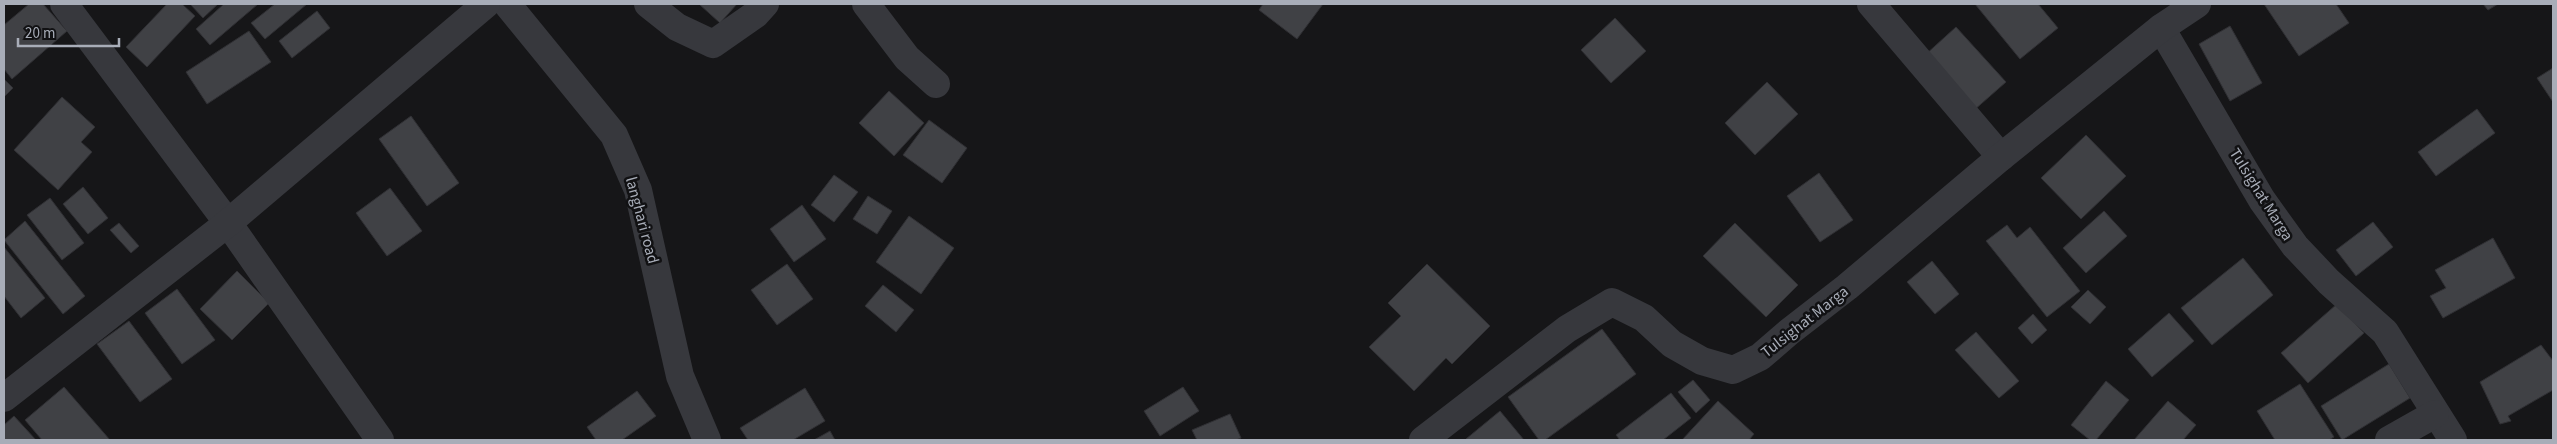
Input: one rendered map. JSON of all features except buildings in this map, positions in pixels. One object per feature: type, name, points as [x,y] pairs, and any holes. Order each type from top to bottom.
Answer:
[{"type":"street","points":[[64,4],[228,223],[380,440]]},
{"type":"street","points":[[4,398],[228,223],[486,4]]},
{"type":"street","name":"langhari road","points":[[507,4],[614,135],[638,190],[680,376],[707,440]]},
{"type":"street","points":[[648,4],[677,27],[713,44],[756,14],[765,4]]},
{"type":"street","points":[[866,4],[907,58],[936,84]]},
{"type":"street","points":[[1871,4],[2001,157]]},
{"type":"street","name":"Tulsighat Marga","points":[[1423,440],[1560,334],[1612,302],[1644,318],[1672,344],[1702,362],[1734,370],[1760,357],[1788,332],[1847,288],[2001,157],[2161,28],[2196,4]]},
{"type":"street","name":"Tulsighat Marga","points":[[2161,28],[2268,208],[2295,246],[2324,276],[2385,332],[2453,440]]},
{"type":"street","points":[[2389,440],[2436,414]]}]
